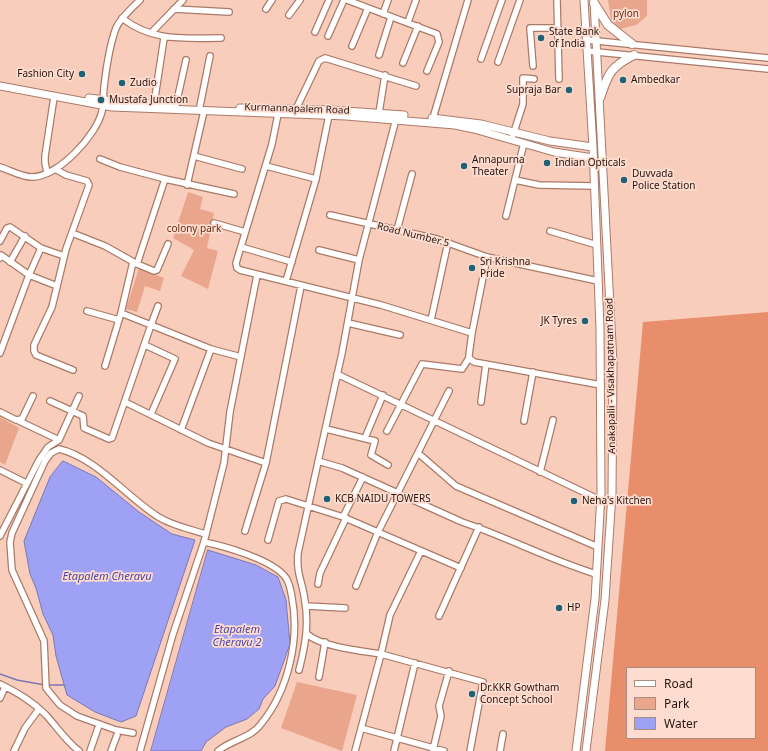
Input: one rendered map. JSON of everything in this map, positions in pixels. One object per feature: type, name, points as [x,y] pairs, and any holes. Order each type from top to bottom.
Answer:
[{"type":"highway","points":[[594,1],[608,25],[632,44]]},
{"type":"highway","points":[[600,98],[612,69],[634,55]]},
{"type":"main road","name":"Anakapalli - Visakhapatnam Road","points":[[576,751],[595,599],[600,500],[600,328],[594,158],[584,0]]},
{"type":"main road","name":"Anakapalli - Visakhapatnam Road","points":[[586,751],[605,600],[612,494],[613,363],[594,1]]},
{"type":"main road","name":"Kurmannapalem Road","points":[[0,82],[103,103],[176,105],[202,108],[379,113],[433,118],[481,124],[562,144],[593,148]]},
{"type":"main road","points":[[0,86],[54,97],[103,103],[202,108],[278,114],[396,119],[468,128],[512,139],[554,152],[594,158]]},
{"type":"main road","points":[[600,328],[611,328]]},
{"type":"street","points":[[0,167],[31,177],[47,172],[55,169],[82,146],[90,137],[100,119],[104,86],[114,34],[122,18],[140,0]]},
{"type":"street","points":[[151,33],[183,0]]},
{"type":"street","points":[[266,9],[272,0]]},
{"type":"street","points":[[289,15],[300,0]]},
{"type":"street","points":[[315,32],[329,0]]},
{"type":"street","points":[[328,36],[345,0],[359,2],[368,8],[437,34],[439,39],[427,71]]},
{"type":"street","points":[[383,14],[388,0]]},
{"type":"street","points":[[408,22],[416,0]]},
{"type":"street","points":[[433,118],[468,0]]},
{"type":"street","points":[[481,59],[502,0]]},
{"type":"street","points":[[498,62],[520,0]]},
{"type":"street","points":[[556,0],[559,79]]},
{"type":"street","points":[[352,46],[368,8]]},
{"type":"street","points":[[174,9],[229,12]]},
{"type":"street","points":[[378,55],[391,17]]},
{"type":"street","points":[[122,18],[133,27],[164,38],[221,38]]},
{"type":"street","points":[[403,63],[418,26]]},
{"type":"street","points":[[533,66],[530,28],[558,28]]},
{"type":"street","points":[[154,104],[164,38]]},
{"type":"street","points":[[587,40],[768,58]]},
{"type":"street","points":[[587,51],[768,69]]},
{"type":"street","points":[[187,185],[194,156],[210,56]]},
{"type":"street","points":[[296,110],[322,59],[328,58],[416,86]]},
{"type":"street","points":[[176,105],[186,60]]},
{"type":"street","points":[[379,113],[385,75]]},
{"type":"street","points":[[512,139],[524,101],[523,78],[534,78]]},
{"type":"street","points":[[47,172],[45,156],[54,97]]},
{"type":"street","points":[[278,114],[266,166],[236,263],[237,268],[301,286],[399,309],[472,333]]},
{"type":"street","points":[[286,281],[316,179],[329,116]]},
{"type":"street","points":[[299,670],[307,634],[306,606],[297,565],[298,553],[326,429],[348,323],[359,260],[396,119]]},
{"type":"street","points":[[506,216],[524,143]]},
{"type":"street","points":[[194,156],[242,169]]},
{"type":"street","points":[[100,159],[120,167],[164,179],[234,194]]},
{"type":"street","points":[[266,166],[316,179]]},
{"type":"street","points":[[55,169],[66,175],[87,181],[89,184],[64,256],[50,314],[34,345],[34,352],[36,355],[73,370]]},
{"type":"street","points":[[397,230],[412,174]]},
{"type":"street","points":[[105,366],[135,263],[164,179]]},
{"type":"street","points":[[515,180],[539,185],[594,186]]},
{"type":"street","name":"Road Number 5","points":[[330,215],[448,242],[487,257],[598,281]]},
{"type":"street","points":[[214,223],[245,232]]},
{"type":"street","points":[[0,241],[8,227],[25,236],[41,248],[64,256]]},
{"type":"street","points":[[550,231],[597,245]]},
{"type":"street","points":[[72,233],[105,246],[135,263],[154,271],[157,270],[168,244]]},
{"type":"street","points":[[10,262],[25,236]]},
{"type":"street","points":[[431,320],[448,242]]},
{"type":"street","points":[[241,247],[292,262]]},
{"type":"street","points":[[0,353],[29,275],[41,248]]},
{"type":"street","points":[[319,250],[359,260]]},
{"type":"street","points":[[0,256],[29,275],[57,286]]},
{"type":"street","points":[[387,431],[422,364],[462,369],[469,358],[472,333],[487,257]]},
{"type":"street","points":[[140,751],[172,640],[206,534],[226,449],[230,412],[258,275]]},
{"type":"street","points":[[245,531],[266,463],[301,286]]},
{"type":"street","points":[[50,401],[83,416],[84,428],[110,439],[114,436],[158,306]]},
{"type":"street","points":[[87,311],[119,320]]},
{"type":"street","points":[[121,313],[211,349],[241,357]]},
{"type":"street","points":[[348,323],[400,335]]},
{"type":"street","points":[[144,345],[175,359],[151,414]]},
{"type":"street","points":[[181,430],[211,349]]},
{"type":"street","points":[[469,358],[474,362],[601,385]]},
{"type":"street","points":[[481,402],[486,364]]},
{"type":"street","points":[[524,421],[533,372]]},
{"type":"street","points":[[337,374],[401,403],[434,421],[600,500]]},
{"type":"street","points":[[356,586],[378,532],[449,391]]},
{"type":"street","points":[[365,438],[383,395]]},
{"type":"street","points":[[19,421],[24,417],[33,396]]},
{"type":"street","points":[[0,536],[26,483],[48,446],[59,440],[79,396]]},
{"type":"street","points":[[125,402],[208,443],[266,463]]},
{"type":"street","points":[[0,412],[59,440]]},
{"type":"street","points":[[540,472],[553,420]]},
{"type":"street","points":[[326,429],[375,440],[371,456],[388,465]]},
{"type":"street","points":[[133,733],[116,730],[77,716],[60,705],[46,688],[44,641],[12,570],[12,533],[45,461],[51,453],[59,449],[84,461],[109,478],[158,518],[206,534]]},
{"type":"street","points":[[418,453],[456,486],[598,548]]},
{"type":"street","points":[[318,461],[363,477],[397,495],[462,522],[479,527],[553,559],[596,574]]},
{"type":"street","points":[[0,470],[26,483]]},
{"type":"street","points":[[318,584],[320,573],[363,477]]},
{"type":"street","points":[[268,540],[281,499],[309,505],[345,518],[461,568]]},
{"type":"street","points":[[439,616],[479,527]]},
{"type":"street","points":[[204,542],[244,555],[274,568],[286,578],[295,613],[295,634],[292,655],[277,698],[261,725],[256,730],[225,745],[218,751]]},
{"type":"street","points":[[355,751],[390,615],[421,551]]},
{"type":"street","points":[[306,606],[345,608]]},
{"type":"street","points":[[307,634],[311,638],[325,642],[415,662],[480,680],[484,684],[470,751]]},
{"type":"street","points":[[319,677],[325,642]]},
{"type":"street","points":[[394,751],[415,662]]},
{"type":"street","points":[[434,749],[441,716],[439,706],[449,671]]},
{"type":"street","points":[[0,698],[3,686],[23,696],[39,709],[68,742],[79,751]]},
{"type":"street","points":[[14,751],[30,719],[39,709]]},
{"type":"street","points":[[90,751],[98,728]]},
{"type":"street","points":[[361,728],[444,751]]},
{"type":"street","points":[[500,751],[503,734]]},
{"type":"street","points":[[111,751],[117,735]]},
{"type":"green space","name":"pylon","points":[[608,0],[647,0],[647,16],[636,25],[620,29],[611,19]]},
{"type":"green space","name":"colony park","points":[[188,192],[203,197],[200,209],[214,213],[207,248],[218,251],[208,289],[181,276],[194,250],[173,238]]},
{"type":"green space","points":[[139,268],[164,278],[160,291],[145,286],[137,312],[126,309]]},
{"type":"green space","points":[[0,417],[19,428],[5,465],[0,462]]},
{"type":"green space","points":[[297,682],[357,695],[342,751],[281,728]]},
{"type":"shaded area","points":[[768,312],[768,751],[605,751],[643,322]]},
{"type":"water","name":"Etapalem Cheravu","points":[[63,461],[96,477],[139,512],[172,534],[195,540],[136,716],[121,722],[95,712],[67,695],[56,656],[53,635],[43,614],[36,588],[30,574],[24,541],[50,477]]},
{"type":"water","name":"Etapalem Cheravu 2","points":[[208,550],[256,565],[278,577],[286,600],[290,644],[275,686],[263,699],[259,709],[247,719],[226,727],[206,742],[201,751],[151,751]]},
{"type":"waterway","points":[[0,674],[17,680],[45,685]]},
{"type":"waterway","points":[[48,685],[64,685]]},
{"type":"place","name":"State Bank of India","points":[[541,38]]},
{"type":"place","name":"Fashion City","points":[[82,74]]},
{"type":"place","name":"Ambedkar","points":[[623,80]]},
{"type":"place","name":"Zudio","points":[[122,83]]},
{"type":"place","name":"Supraja Bar","points":[[569,90]]},
{"type":"place","name":"Mustafa Junction","points":[[101,100]]},
{"type":"place","name":"Indian Opticals","points":[[547,163]]},
{"type":"place","name":"Annapurna Theater","points":[[464,166]]},
{"type":"place","name":"Duvvada Police Station","points":[[624,180]]},
{"type":"place","name":"Sri Krishna Pride","points":[[472,268]]},
{"type":"place","name":"JK Tyres","points":[[585,321]]},
{"type":"place","name":"KCB NAIDU TOWERS","points":[[327,499]]},
{"type":"place","name":"Neha's Kitchen","points":[[574,501]]},
{"type":"place","name":"HP","points":[[559,608]]},
{"type":"place","name":"Dr.KKR Gowtham Concept School","points":[[472,694]]}]
